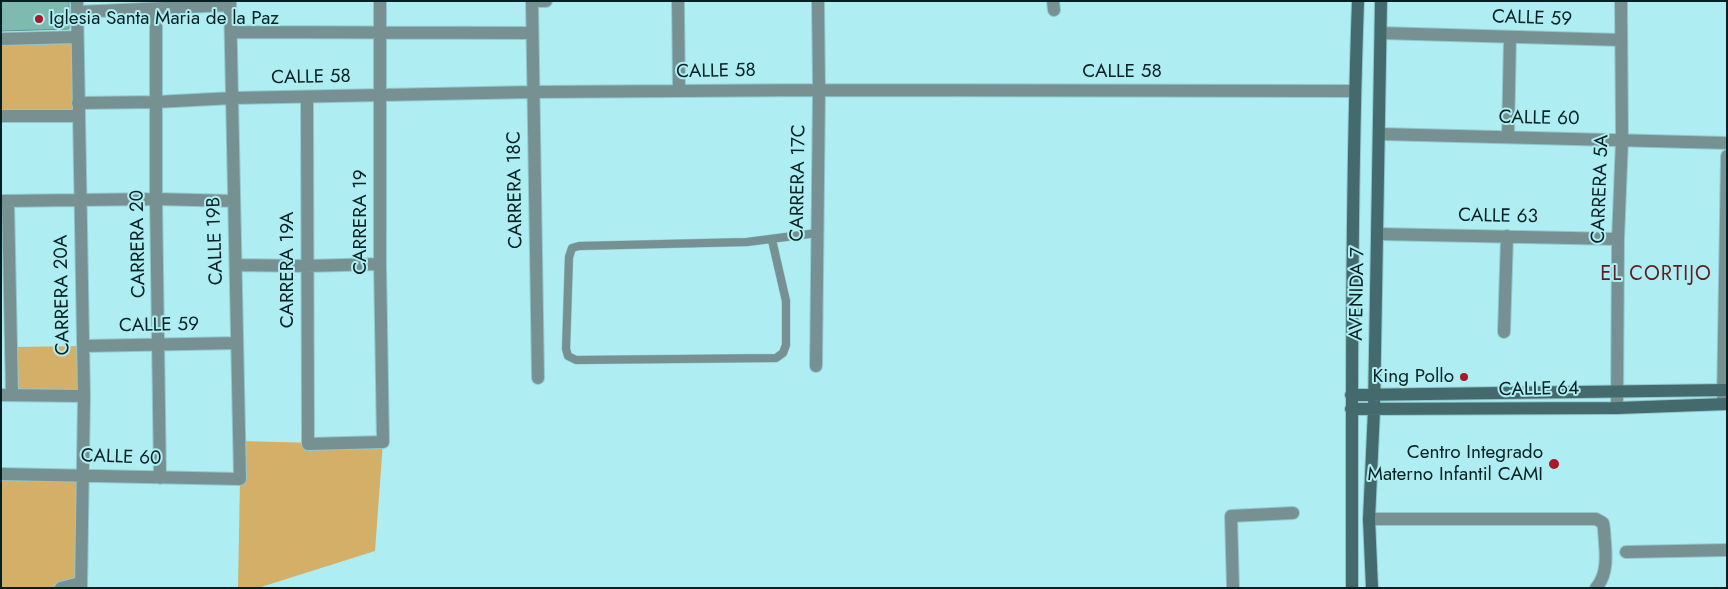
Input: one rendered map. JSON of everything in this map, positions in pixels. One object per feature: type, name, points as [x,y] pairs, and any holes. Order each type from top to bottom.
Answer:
[{"type":"main road","name":"AVENIDA 7","points":[[1352,588],[1350,409],[1358,1]]},
{"type":"main road","name":"AVENIDA 7","points":[[1372,588],[1369,519],[1374,410],[1381,1]]},
{"type":"main road","name":"CALLE 64","points":[[1351,394],[1725,390]]},
{"type":"main road","name":"CALLE 64","points":[[1350,409],[1617,408],[1725,404]]},
{"type":"street","name":"CARRERA 19","points":[[308,444],[383,442],[380,264],[380,1]]},
{"type":"street","points":[[532,1],[546,1]]},
{"type":"street","name":"CARRERA 18C","points":[[532,1],[538,378]]},
{"type":"street","points":[[678,1],[679,91]]},
{"type":"street","name":"CARRERA 17C","points":[[816,366],[818,1]]},
{"type":"street","name":"CARRERA 5A","points":[[1617,408],[1618,239],[1622,140],[1622,1]]},
{"type":"street","points":[[77,7],[156,9],[230,3]]},
{"type":"street","name":"CALLE 19B","points":[[230,3],[240,479]]},
{"type":"street","name":"CARRERA 20A","points":[[77,7],[76,37],[84,396],[81,585]]},
{"type":"street","name":"CARRERA 20","points":[[156,9],[156,199],[160,478]]},
{"type":"street","points":[[231,32],[532,33]]},
{"type":"street","name":"CALLE 59","points":[[1381,33],[1621,40]]},
{"type":"street","points":[[1508,137],[1510,36]]},
{"type":"street","points":[[1,39],[76,37]]},
{"type":"street","name":"CALLE 58","points":[[1,116],[156,102],[233,98],[534,92],[819,90],[1355,91]]},
{"type":"street","name":"CARRERA 19A","points":[[307,97],[308,444]]},
{"type":"street","name":"CALLE 60","points":[[1380,134],[1727,143]]},
{"type":"street","points":[[1725,404],[1727,156]]},
{"type":"street","points":[[84,396],[7,395],[4,201],[156,199],[233,201]]},
{"type":"street","name":"CALLE 63","points":[[1378,234],[1618,239]]},
{"type":"street","points":[[1504,332],[1507,236]]},
{"type":"street","points":[[236,265],[380,264]]},
{"type":"street","name":"CALLE 59","points":[[83,346],[237,343]]},
{"type":"street","name":"CALLE 60","points":[[1,474],[240,479]]},
{"type":"street","points":[[1233,588],[1231,516],[1293,513]]},
{"type":"street","points":[[1369,519],[1596,519],[1603,523],[1604,529],[1605,573],[1602,581],[1596,588]]},
{"type":"street","points":[[1626,552],[1727,550]]},
{"type":"street","points":[[61,588],[81,585]]},
{"type":"lane","points":[[772,240],[786,301],[786,345],[783,353],[776,358],[576,360],[568,356],[566,349],[568,266],[572,248],[579,246],[747,242],[817,233]]},
{"type":"shaded area","points":[[77,37],[79,116],[1,116],[1,39]]},
{"type":"shaded area","points":[[83,346],[84,396],[12,395],[11,347]]},
{"type":"shaded area","points":[[239,441],[383,442],[375,551],[258,588],[238,588]]},
{"type":"shaded area","points":[[1,474],[82,475],[80,583],[61,588],[1,588]]},
{"type":"building","name":"Iglesia Santa Maria de la Paz","points":[[1,1],[69,1],[69,29],[1,31]]},
{"type":"place","name":"Iglesia Santa Maria de la Paz","points":[[39,19]]},
{"type":"place","name":"King Pollo","points":[[1464,377]]},
{"type":"place","name":"Centro Integrado Materno Infantil CAMI","points":[[1554,464]]},
{"type":"district","name":"EL CORTIJO","points":[[1656,275]]}]
